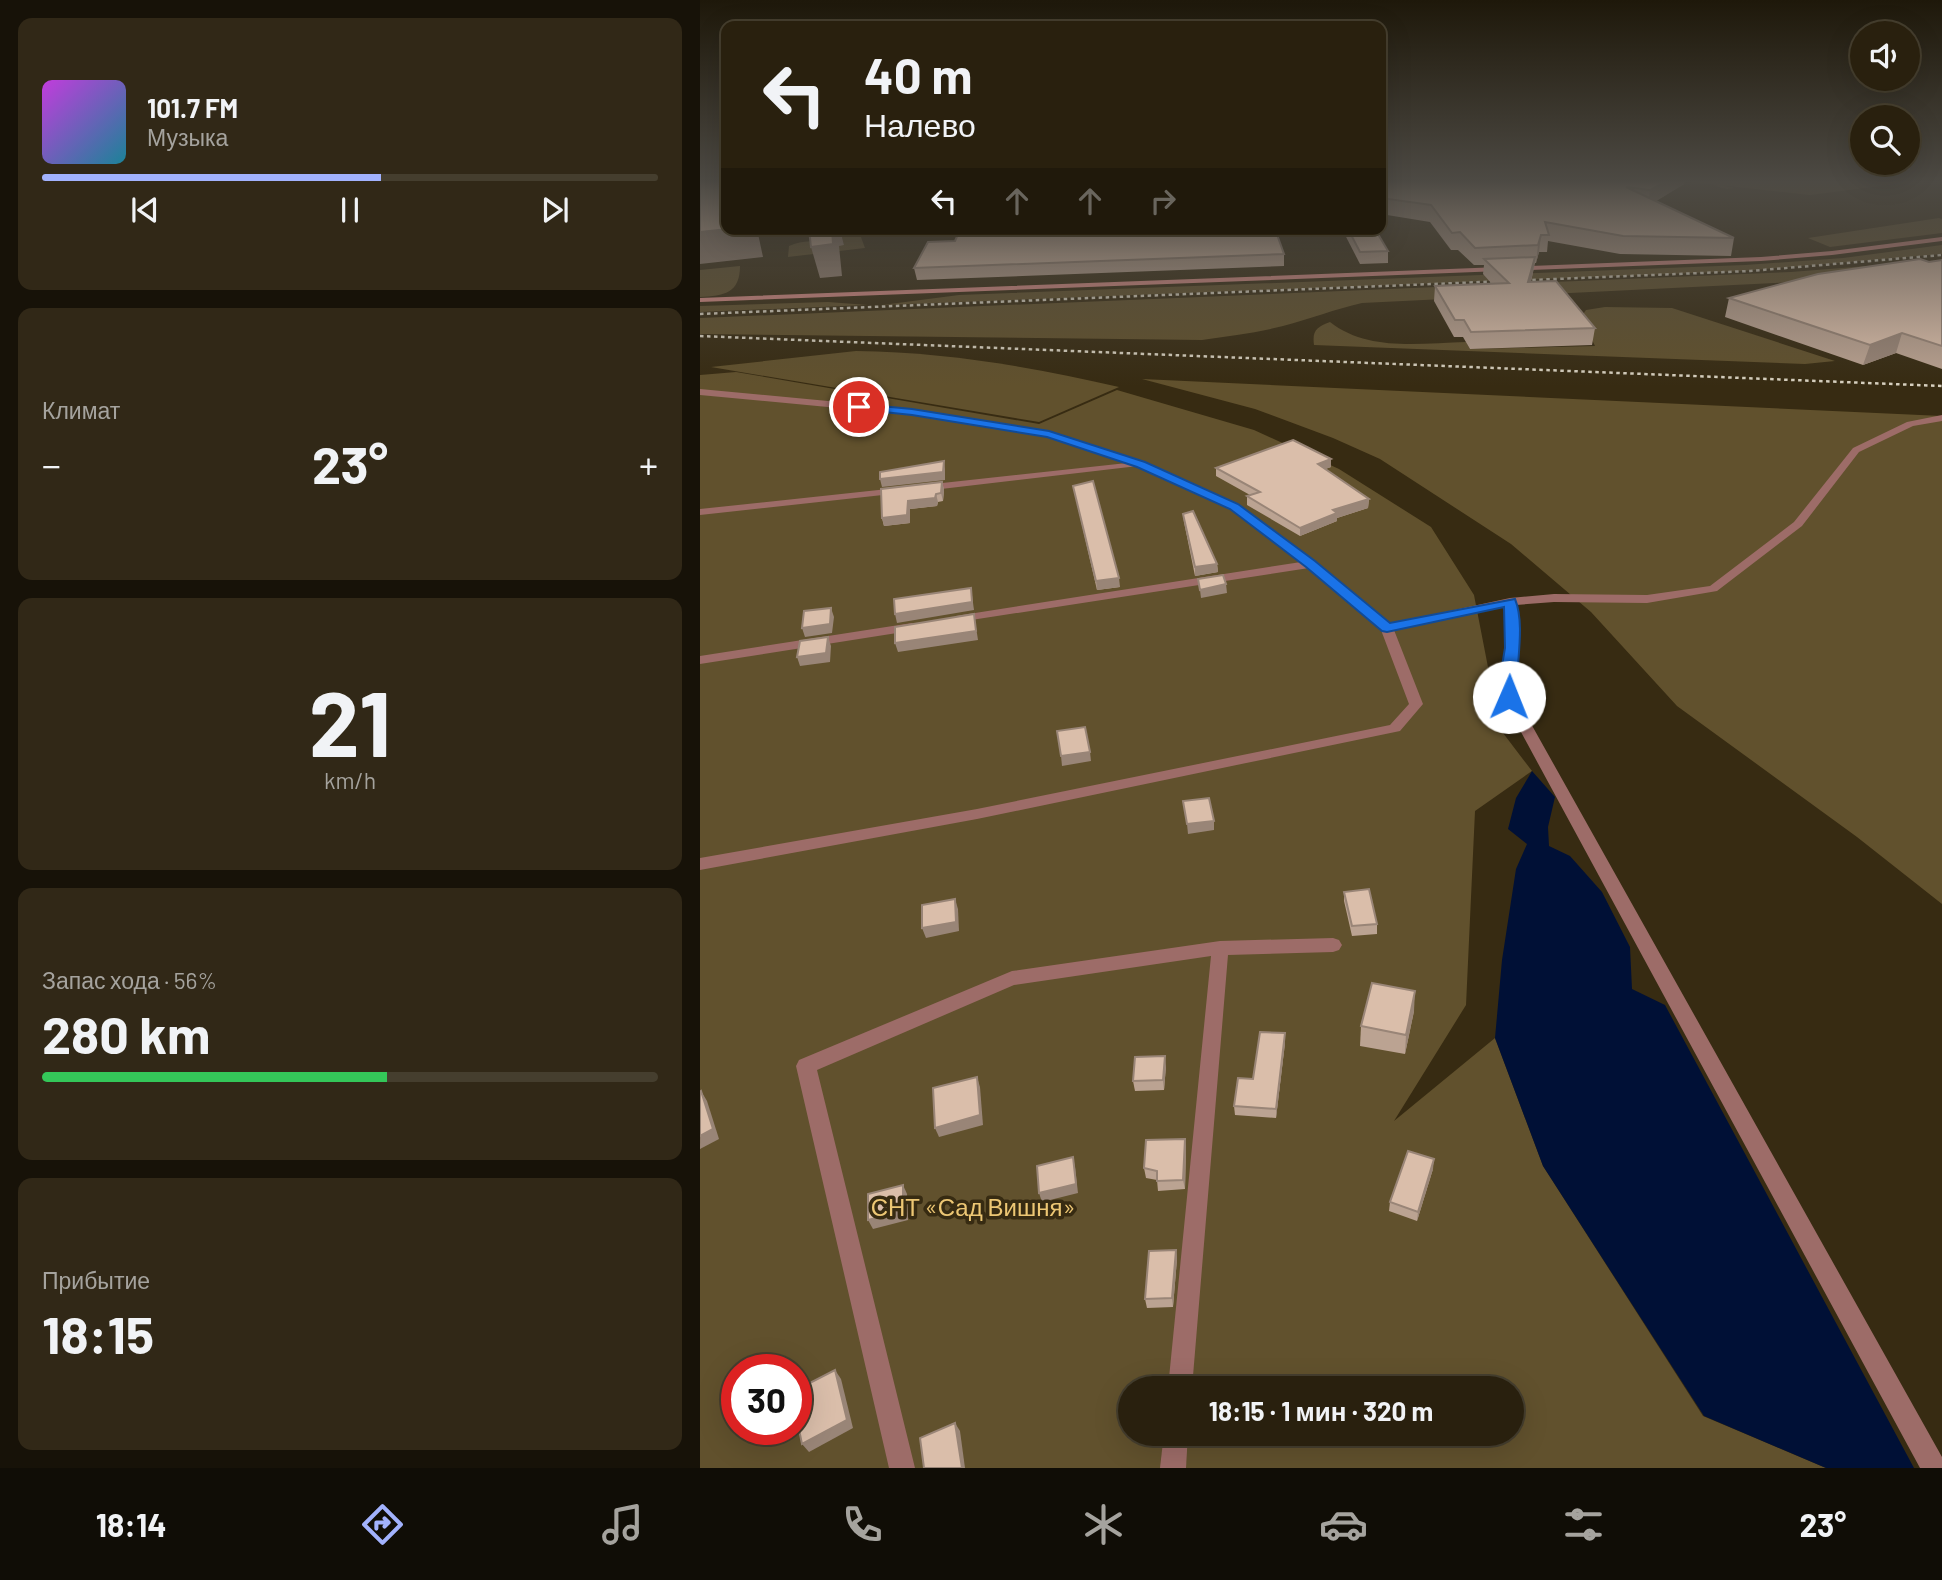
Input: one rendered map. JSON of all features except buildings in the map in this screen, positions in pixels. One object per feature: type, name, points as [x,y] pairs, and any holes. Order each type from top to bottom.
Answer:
[{"type":"main road","points":[[700,300],[1736,260],[1859,250]]},
{"type":"street","points":[[700,392],[912,412],[1049,434],[1141,464],[1234,507],[1311,564],[1387,628],[1416,704],[1395,728],[977,814],[700,864]]},
{"type":"street","points":[[1387,628],[1510,602],[1554,598],[1647,599],[1713,589],[1798,524],[1856,450],[1910,424],[1942,418]]},
{"type":"street","points":[[700,512],[1141,464]]},
{"type":"street","points":[[944,621],[1311,564]]},
{"type":"street","points":[[1510,602],[1512,648],[1508,672],[1509,697],[1934,1468]]},
{"type":"street","points":[[700,660],[931,624]]},
{"type":"street","points":[[902,1468],[806,1066],[1012,978],[1220,948],[1333,945]]},
{"type":"street","points":[[1181,1376],[1220,948]]},
{"type":"street","points":[[1172,1468],[1175,1446]]},
{"type":"green space","points":[[789,250],[852,250],[788,257]]},
{"type":"green space","points":[[1908,250],[1942,250],[1942,254],[1743,271],[882,305],[959,295],[1745,265],[1843,258]]},
{"type":"green space","points":[[1942,260],[1942,267],[1796,282],[1362,303],[1273,328],[1202,340],[700,334],[700,318],[1791,272]]},
{"type":"green space","points":[[740,266],[737,282],[729,291],[716,296],[700,297],[700,270]]},
{"type":"green space","points":[[828,302],[868,305],[700,312],[700,306]]},
{"type":"green space","points":[[1605,307],[1672,308],[1835,361],[1805,364],[1314,345],[1316,330],[1330,322],[1361,338],[1395,344],[1466,342],[1470,349],[1595,346],[1581,317],[1586,310]]},
{"type":"green space","points":[[856,351],[923,354],[988,362],[1119,387],[1039,422],[711,367]]},
{"type":"green space","name":"СНТ «Сад Вишня»","points":[[736,372],[1039,424],[1117,390],[1254,430],[1339,469],[1431,527],[1474,595],[1500,729],[1532,771],[1475,811],[1466,1005],[1394,1121],[1495,1038],[1543,1166],[1703,1416],[1826,1468],[700,1468],[700,375]]},
{"type":"green space","points":[[1142,379],[1942,416],[1942,904],[1857,837],[1677,706],[1591,612],[1511,544],[1380,459],[1255,409]]},
{"type":"water","points":[[1532,771],[1555,797],[1548,827],[1549,846],[1570,856],[1602,892],[1630,947],[1632,989],[1665,1005],[1914,1468],[1826,1468],[1704,1416],[1543,1166],[1495,1038],[1502,960],[1516,869],[1527,844],[1508,829],[1516,798]]},
{"type":"railway","points":[[700,314],[1750,271],[1942,255]]},
{"type":"railway","points":[[700,336],[1942,386]]},
{"type":"route","points":[[859,407],[912,412],[1049,434],[1141,464],[1234,507],[1311,564],[1387,628],[1510,602],[1512,648],[1508,672],[1509,697]]}]
